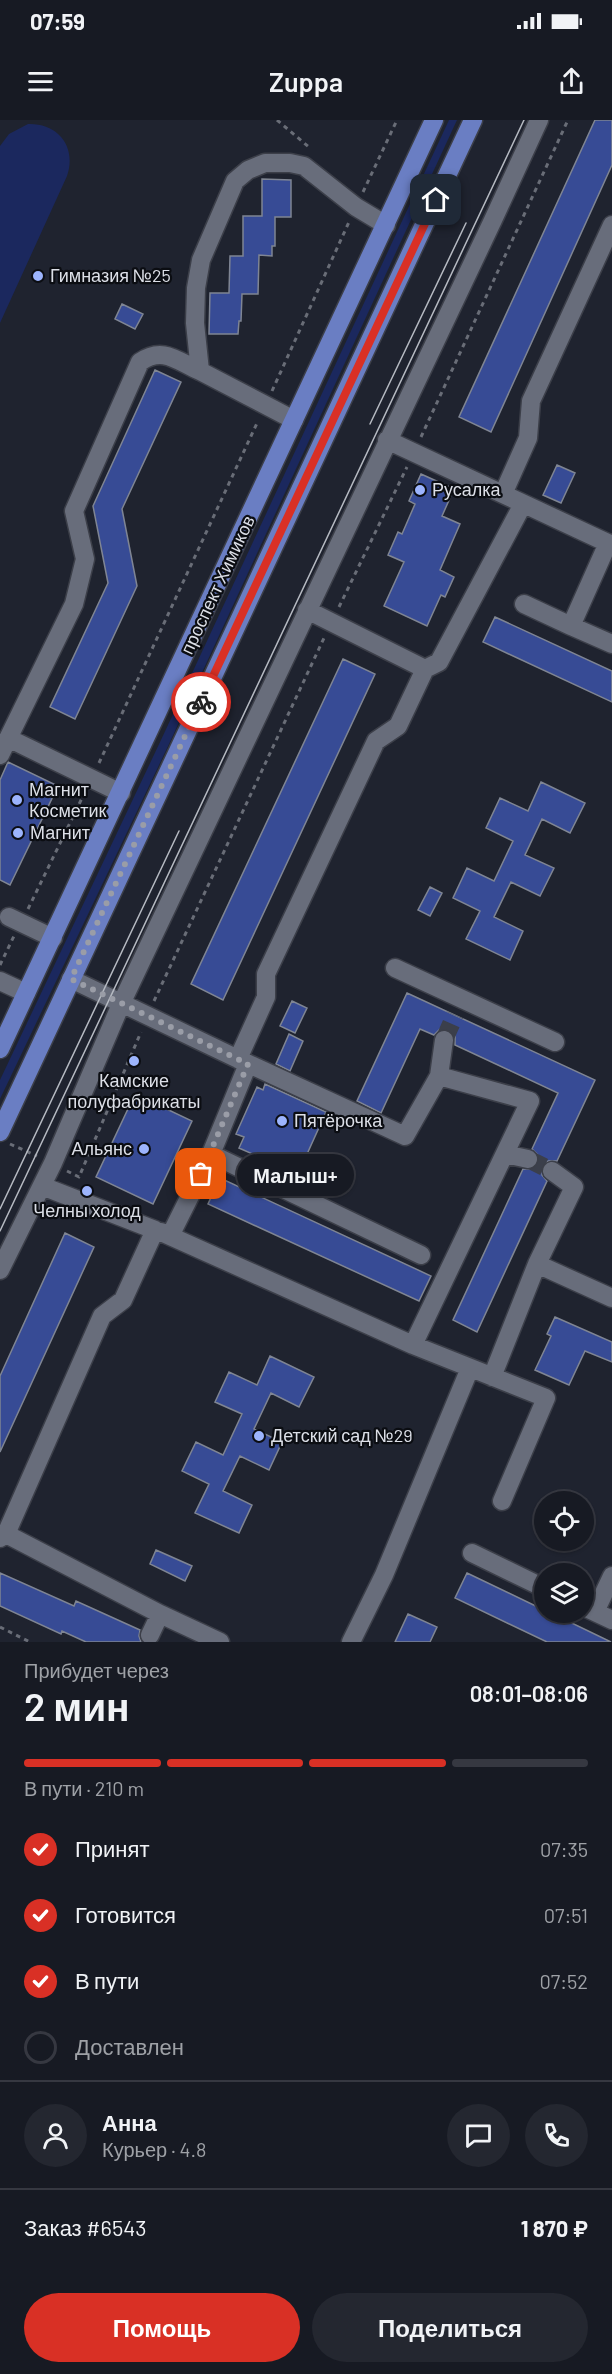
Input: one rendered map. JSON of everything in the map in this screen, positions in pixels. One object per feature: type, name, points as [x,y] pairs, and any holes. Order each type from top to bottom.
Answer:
[{"type":"main road","name":"проспект Химиков","points":[[0,1049],[434,120]]},
{"type":"main road","name":"проспект Химиков","points":[[0,1131],[473,120]]},
{"type":"lane","points":[[0,1270],[42,1186],[121,1004],[387,440],[494,220],[538,120]]},
{"type":"lane","points":[[200,371],[195,323],[196,288],[201,260],[235,181],[248,170],[265,164],[290,163],[304,166],[356,207],[386,225]]},
{"type":"lane","points":[[503,494],[528,438],[531,400],[612,225]]},
{"type":"lane","points":[[0,755],[74,603],[85,559],[74,511],[140,362],[150,355],[160,353],[294,420]]},
{"type":"lane","points":[[387,440],[610,544],[571,626]]},
{"type":"lane","points":[[220,1642],[3,1536],[102,1316],[123,1300],[211,1154],[266,997],[266,974],[376,741],[398,726],[425,669],[440,662],[523,504]]},
{"type":"lane","points":[[524,603],[612,644]]},
{"type":"lane","points":[[307,610],[425,669]]},
{"type":"lane","points":[[9,738],[121,793]]},
{"type":"lane","points":[[15,920],[53,938]]},
{"type":"lane","points":[[395,968],[457,1006],[555,1042]]},
{"type":"lane","points":[[71,979],[405,1136],[439,1076],[444,1040]]},
{"type":"lane","points":[[0,981],[27,993]]},
{"type":"lane","points":[[413,1346],[530,1101],[439,1076]]},
{"type":"lane","points":[[211,1154],[422,1255]]},
{"type":"lane","points":[[505,1154],[528,1159]]},
{"type":"lane","points":[[492,1377],[537,1264],[574,1187],[552,1171]]},
{"type":"lane","points":[[42,1186],[162,1233],[413,1346],[546,1398],[502,1501]]},
{"type":"lane","points":[[537,1264],[612,1298]]},
{"type":"lane","points":[[351,1642],[384,1575],[470,1368]]},
{"type":"lane","points":[[472,1553],[534,1583]]},
{"type":"lane","points":[[594,1602],[612,1576]]},
{"type":"lane","points":[[594,1611],[612,1620]]},
{"type":"lane","points":[[150,1635],[160,1614]]},
{"type":"path","points":[[0,964],[15,920],[92,778],[397,120]]},
{"type":"path","points":[[79,1177],[147,1016],[331,623],[414,453],[568,120]]},
{"type":"path","points":[[0,1627],[30,1642]]},
{"type":"shaded area","points":[[449,120],[457,120],[169,744],[0,1099],[0,1080]]},
{"type":"shaded area","points":[[28,124],[39,125],[56,132],[67,147],[69,165],[67,176],[0,323],[0,146],[9,134]]},
{"type":"building","points":[[595,120],[612,120],[612,165],[491,432],[459,417]]},
{"type":"building","points":[[262,179],[291,180],[291,217],[275,217],[275,246],[272,246],[272,256],[259,255],[258,294],[242,294],[238,334],[209,334],[210,293],[229,293],[230,256],[243,256],[243,216],[262,216]]},
{"type":"building","points":[[122,304],[143,314],[135,329],[115,319]]},
{"type":"building","points":[[155,370],[181,382],[122,509],[137,586],[75,719],[50,707],[108,583],[93,506]]},
{"type":"building","points":[[557,465],[575,473],[561,503],[543,495]]},
{"type":"building","points":[[421,474],[454,489],[442,516],[460,524],[440,570],[454,577],[445,597],[441,595],[427,626],[384,606],[404,562],[388,555],[398,532],[402,534],[415,504],[409,501]]},
{"type":"building","points":[[495,617],[612,671],[612,702],[483,642]]},
{"type":"building","points":[[343,659],[375,674],[223,1000],[191,984]]},
{"type":"building","name":"Магнит","points":[[8,762],[58,786],[10,885],[0,880],[0,780]]},
{"type":"building","points":[[541,782],[585,803],[570,833],[542,819],[525,855],[554,868],[540,896],[511,882],[494,917],[523,931],[510,960],[466,939],[480,911],[453,898],[467,868],[494,881],[513,841],[486,828],[500,798],[528,811]]},
{"type":"building","points":[[430,887],[442,893],[430,916],[418,910]]},
{"type":"building","points":[[407,993],[595,1080],[557,1161],[548,1161],[543,1165],[542,1175],[547,1181],[477,1332],[453,1320],[523,1169],[532,1169],[539,1162],[538,1155],[532,1149],[558,1093],[455,1045],[455,1036],[450,1031],[440,1029],[434,1035],[420,1029],[381,1113],[357,1101]]},
{"type":"building","points":[[292,1001],[307,1008],[295,1033],[280,1026]]},
{"type":"building","points":[[289,1034],[303,1041],[290,1071],[276,1064]]},
{"type":"building","name":"Пятёрочка","points":[[265,1084],[326,1112],[298,1174],[239,1148],[244,1137],[236,1134],[257,1087],[263,1090]]},
{"type":"building","name":"Альянс","points":[[135,1094],[192,1121],[153,1204],[96,1177]]},
{"type":"building","points":[[220,1178],[431,1276],[419,1301],[208,1204]]},
{"type":"building","points":[[65,1233],[94,1247],[0,1452],[0,1376]]},
{"type":"building","points":[[555,1317],[612,1342],[612,1362],[585,1351],[569,1385],[535,1370],[551,1336],[547,1334]]},
{"type":"building","points":[[270,1356],[314,1377],[299,1407],[271,1393],[254,1429],[282,1442],[269,1470],[240,1456],[223,1491],[252,1505],[239,1533],[195,1513],[209,1484],[182,1471],[196,1442],[223,1455],[242,1414],[215,1402],[229,1372],[257,1385]]},
{"type":"building","points":[[156,1550],[192,1566],[185,1581],[150,1564]]},
{"type":"building","points":[[0,1573],[74,1606],[76,1601],[140,1630],[141,1642],[86,1642],[62,1631],[61,1634],[0,1606]]},
{"type":"building","points":[[467,1573],[534,1605],[534,1623],[572,1623],[611,1642],[547,1642],[455,1598]]},
{"type":"building","points":[[408,1614],[437,1627],[430,1642],[395,1642]]},
{"type":"tunnel","points":[[444,1040],[455,1015]]},
{"type":"tunnel","points":[[528,1159],[552,1171]]},
{"type":"tram line","points":[[0,1231],[524,120]]},
{"type":"tram line","points":[[370,424],[466,223]]},
{"type":"tram line","points":[[0,1209],[179,831]]},
{"type":"way so far","points":[[201,702],[71,979],[248,1064],[201,1174]]},
{"type":"place","name":"Гимназия №25","points":[[38,276]]},
{"type":"place","name":"Русалка","points":[[420,490]]},
{"type":"place","name":"Магнит Косметик","points":[[17,800]]},
{"type":"place","name":"Магнит","points":[[18,833]]},
{"type":"place","name":"Камские полуфабрикаты","points":[[134,1061]]},
{"type":"place","name":"Пятёрочка","points":[[282,1121]]},
{"type":"place","name":"Альянс","points":[[144,1149]]},
{"type":"place","name":"Малыш+","points":[[201,1174]]},
{"type":"place","name":"Челны холод","points":[[87,1191]]},
{"type":"place","name":"Детский сад №29","points":[[259,1436]]},
{"type":"route","points":[[201,702],[436,200]]}]
